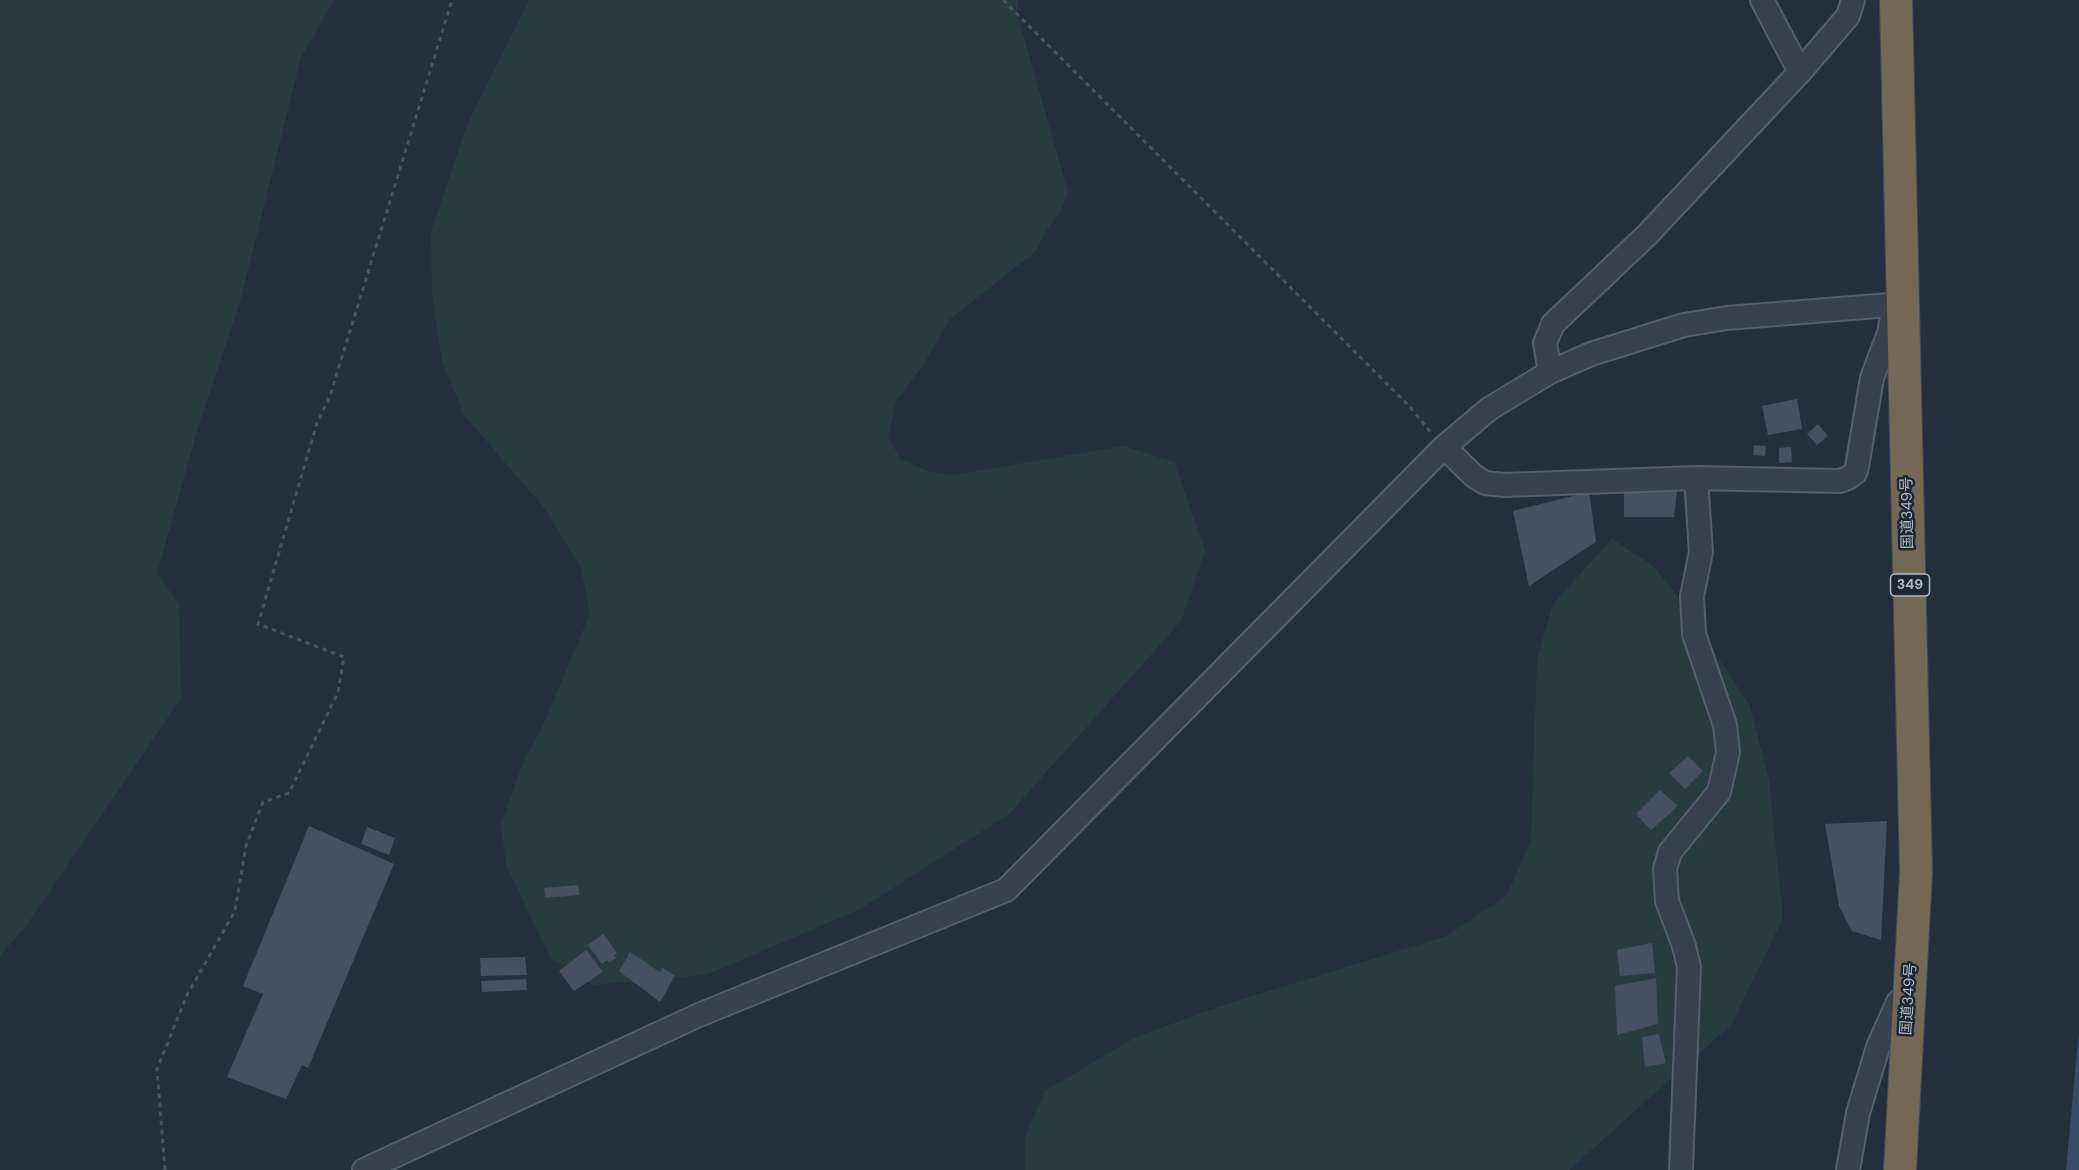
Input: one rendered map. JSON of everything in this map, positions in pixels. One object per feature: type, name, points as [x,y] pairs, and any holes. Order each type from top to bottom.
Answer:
[{"type":"highway","name":"国道349号","points":[[1896,0],[1899,304],[1916,872],[1900,1170]]},
{"type":"street","points":[[1762,0],[1800,72]]},
{"type":"street","points":[[1550,372],[1545,343],[1553,324],[1647,235],[1800,72],[1848,16],[1853,0]]},
{"type":"street","points":[[364,1170],[699,1015],[1006,890],[1444,447],[1489,409],[1550,372],[1591,354],[1684,325],[1727,318],[1899,304],[1872,378],[1855,473],[1840,481],[1696,478],[1504,485],[1485,483],[1444,447]]},
{"type":"street","points":[[1683,1169],[1689,967],[1684,946],[1667,901],[1665,869],[1670,852],[1719,792],[1728,752],[1725,725],[1694,634],[1692,596],[1701,552],[1696,478]]},
{"type":"street","points":[[1848,1170],[1858,1113],[1878,1047],[1898,1002],[1909,993]]},
{"type":"path","points":[[165,1170],[157,1069],[187,995],[233,916],[246,846],[263,802],[289,793],[338,692],[344,657],[258,624],[317,423],[330,396],[452,0]]},
{"type":"path","points":[[1004,0],[1410,407],[1444,447]]},
{"type":"green space","points":[[0,0],[334,0],[301,57],[239,306],[199,424],[157,574],[179,604],[181,698],[26,926],[0,956]]},
{"type":"green space","points":[[529,0],[1017,0],[1018,17],[1068,192],[1060,213],[1044,234],[1036,251],[949,320],[925,362],[896,401],[888,438],[901,459],[927,471],[952,475],[1124,446],[1174,462],[1205,550],[1181,621],[1009,814],[860,909],[706,975],[593,985],[550,957],[506,865],[501,824],[525,758],[542,728],[590,614],[581,568],[546,510],[464,415],[442,361],[432,294],[431,231],[467,125]]},
{"type":"green space","points":[[1612,539],[1652,565],[1673,590],[1750,706],[1769,780],[1783,918],[1731,1025],[1569,1170],[1025,1170],[1025,1137],[1045,1091],[1136,1037],[1227,1004],[1447,936],[1507,895],[1531,840],[1537,659],[1553,604]]},
{"type":"water","points":[[2079,1030],[2079,1170],[2066,1170]]},
{"type":"building","points":[[1797,399],[1802,429],[1768,435],[1762,406]]},
{"type":"building","points":[[1818,424],[1828,436],[1817,445],[1807,434]]},
{"type":"building","points":[[1754,445],[1766,446],[1765,456],[1753,455]]},
{"type":"building","points":[[1791,447],[1792,462],[1779,463],[1779,448]]},
{"type":"building","points":[[1678,481],[1674,517],[1624,517],[1624,487]]},
{"type":"building","points":[[1589,492],[1596,542],[1529,586],[1513,511]]},
{"type":"building","points":[[1688,756],[1703,771],[1685,789],[1669,773]]},
{"type":"building","points":[[1660,790],[1678,806],[1651,830],[1636,814]]},
{"type":"building","points":[[1887,821],[1881,940],[1852,931],[1839,906],[1825,824]]},
{"type":"building","points":[[309,826],[394,864],[308,1068],[302,1065],[286,1099],[227,1077],[263,994],[243,986]]},
{"type":"building","points":[[367,827],[395,838],[389,855],[361,844]]},
{"type":"building","points":[[578,885],[579,895],[545,898],[544,888]]},
{"type":"building","points":[[603,934],[617,953],[614,955],[616,958],[609,963],[607,960],[602,964],[588,945]]},
{"type":"building","points":[[1652,943],[1655,973],[1620,976],[1617,950]]},
{"type":"building","points":[[586,950],[603,972],[574,991],[559,971]]},
{"type":"building","points":[[630,952],[660,972],[663,968],[675,976],[660,1002],[619,971]]},
{"type":"building","points":[[525,957],[527,975],[481,976],[480,958]]},
{"type":"building","points":[[1656,978],[1658,1024],[1617,1035],[1615,986]]},
{"type":"building","points":[[526,979],[527,990],[482,992],[481,981]]},
{"type":"building","points":[[1659,1034],[1666,1063],[1645,1067],[1642,1037]]}]
